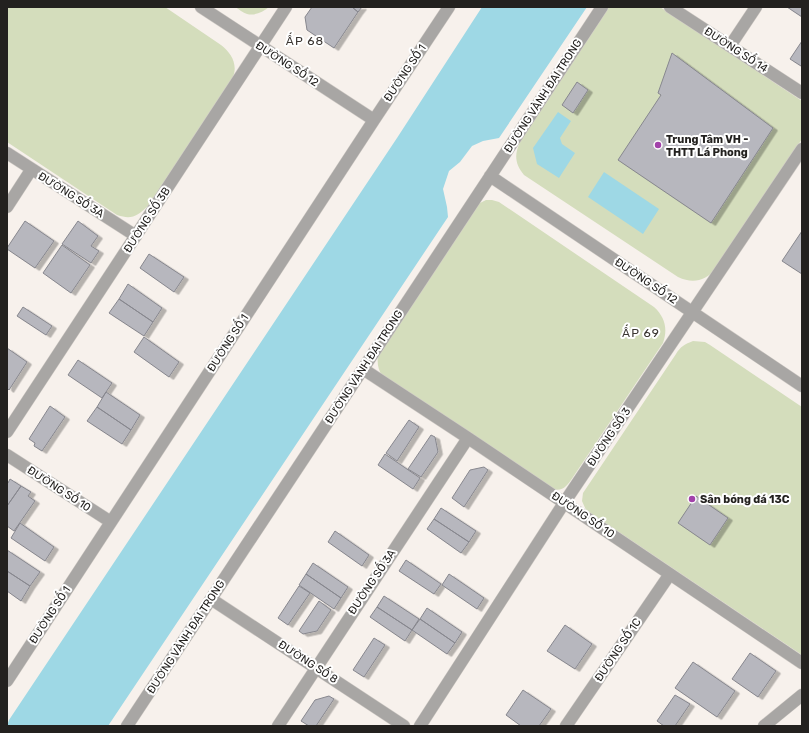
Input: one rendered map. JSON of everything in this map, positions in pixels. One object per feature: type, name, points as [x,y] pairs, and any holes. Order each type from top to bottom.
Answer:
[{"type":"street","name":"ĐƯỜNG SỐ 12","points":[[201,7],[374,120]]},
{"type":"street","name":"ĐƯỜNG SỐ 3B","points":[[7,432],[286,7]]},
{"type":"street","name":"ĐƯỜNG SỐ 1","points":[[7,681],[449,7]]},
{"type":"street","name":"ĐƯỜNG VÀNH ĐAI TRONG","points":[[127,726],[602,7]]},
{"type":"street","name":"ĐƯỜNG SỐ 14","points":[[670,7],[802,93]]},
{"type":"street","points":[[730,46],[756,7]]},
{"type":"street","name":"ĐƯỜNG SỐ 3","points":[[420,726],[564,503],[802,149]]},
{"type":"street","name":"ĐƯỜNG SỐ 3A","points":[[7,153],[31,170],[136,236]]},
{"type":"street","points":[[7,207],[31,170]]},
{"type":"street","name":"ĐƯỜNG SỐ 12","points":[[490,176],[802,386]]},
{"type":"street","name":"ĐƯỜNG SỐ 10","points":[[363,369],[802,663]]},
{"type":"street","name":"ĐƯỜNG SỐ 3A","points":[[278,726],[468,438]]},
{"type":"street","name":"ĐƯỜNG SỐ 10","points":[[7,455],[110,522]]},
{"type":"street","name":"ĐƯỜNG SỐ 1C","points":[[566,726],[670,574]]},
{"type":"street","name":"ĐƯỜNG SỐ 8","points":[[211,599],[404,726]]},
{"type":"street","points":[[764,726],[802,695]]},
{"type":"green space","points":[[7,7],[165,7],[221,45],[230,54],[234,61],[235,70],[230,82],[148,206],[137,215],[127,217],[117,215],[7,142]]},
{"type":"green space","points":[[235,7],[269,7],[259,13],[247,14]]},
{"type":"green space","name":"Trung Tâm VH - THTT Lá Phong","points":[[609,7],[660,7],[802,101],[802,139],[716,269],[703,279],[694,281],[678,277],[524,175],[517,163],[516,155],[520,142]]},
{"type":"green space","points":[[486,200],[499,202],[654,307],[663,319],[665,333],[663,343],[571,480],[562,489],[554,490],[383,377],[378,367],[378,356],[475,208]]},
{"type":"green space","name":"Sân bóng đá 13C","points":[[693,341],[705,342],[710,345],[802,407],[802,655],[586,510],[582,501],[583,493],[678,352],[683,346]]},
{"type":"water","points":[[482,7],[587,7],[499,138],[483,141],[472,146],[460,162],[449,171],[443,189],[448,217],[108,726],[7,726],[9,720],[397,138]]},
{"type":"water","points":[[558,112],[571,121],[560,138],[562,144],[575,153],[559,178],[537,164],[533,148]]},
{"type":"water","points":[[604,172],[659,209],[643,234],[588,197]]},
{"type":"building","points":[[312,7],[352,7],[358,12],[334,48],[307,30],[305,17]]},
{"type":"building","points":[[352,7],[362,7],[358,12]]},
{"type":"building","points":[[787,7],[802,7],[802,17]]},
{"type":"building","points":[[802,41],[802,65],[801,66],[790,59]]},
{"type":"building","points":[[672,53],[773,128],[711,223],[618,160],[661,95],[658,93]]},
{"type":"building","points":[[577,82],[588,90],[573,113],[562,105]]},
{"type":"building","points":[[25,221],[54,241],[35,268],[7,249]]},
{"type":"building","points":[[78,221],[98,236],[91,246],[99,251],[91,263],[62,244]]},
{"type":"building","points":[[802,231],[802,274],[782,261]]},
{"type":"building","points":[[62,245],[90,265],[71,293],[43,273]]},
{"type":"building","points":[[149,254],[184,277],[174,292],[140,268]]},
{"type":"building","points":[[128,284],[162,308],[153,322],[119,299]]},
{"type":"building","points":[[119,299],[153,322],[144,336],[109,313]]},
{"type":"building","points":[[23,307],[52,326],[46,335],[17,316]]},
{"type":"building","points":[[144,337],[179,362],[169,377],[134,352]]},
{"type":"building","points":[[7,348],[27,362],[9,390],[7,388]]},
{"type":"building","points":[[78,360],[112,383],[102,398],[68,375]]},
{"type":"building","points":[[106,392],[140,415],[131,430],[97,407]]},
{"type":"building","points":[[50,406],[65,417],[42,451],[34,446],[35,443],[29,439]]},
{"type":"building","points":[[97,407],[131,430],[122,444],[87,421]]},
{"type":"building","points":[[409,420],[419,427],[397,461],[386,453]]},
{"type":"building","points":[[431,435],[435,437],[438,452],[421,477],[408,469]]},
{"type":"building","points":[[385,454],[420,478],[413,489],[378,465]]},
{"type":"building","points":[[484,467],[488,470],[464,507],[452,498],[470,470]]},
{"type":"building","points":[[10,479],[21,486],[7,506],[7,482],[8,483]]},
{"type":"building","points":[[21,486],[31,492],[28,496],[35,501],[14,531],[7,526],[7,506]]},
{"type":"building","points":[[696,496],[728,518],[710,545],[678,523]]},
{"type":"building","points":[[441,508],[476,531],[469,542],[434,519]]},
{"type":"building","points":[[434,519],[469,542],[461,553],[427,529]]},
{"type":"building","points":[[20,523],[54,547],[45,561],[11,538]]},
{"type":"building","points":[[335,531],[369,555],[362,566],[328,542]]},
{"type":"building","points":[[7,550],[40,572],[30,586],[7,571]]},
{"type":"building","points":[[406,560],[441,584],[434,594],[399,571]]},
{"type":"building","points":[[313,563],[348,587],[341,598],[306,574]]},
{"type":"building","points":[[7,571],[30,586],[21,601],[7,591]]},
{"type":"building","points":[[306,574],[341,598],[334,609],[299,585]]},
{"type":"building","points":[[449,574],[484,598],[477,609],[442,585]]},
{"type":"building","points":[[299,586],[310,593],[288,625],[278,618]]},
{"type":"building","points":[[384,596],[419,619],[412,630],[377,607]]},
{"type":"building","points":[[319,601],[331,610],[317,631],[303,634],[299,631]]},
{"type":"building","points":[[377,607],[412,630],[405,641],[370,617]]},
{"type":"building","points":[[427,608],[462,632],[455,643],[420,619]]},
{"type":"building","points":[[420,619],[455,643],[447,654],[412,630]]},
{"type":"building","points":[[565,625],[592,644],[575,669],[547,651]]},
{"type":"building","points":[[374,638],[385,645],[364,677],[353,670]]},
{"type":"building","points":[[750,653],[776,671],[758,697],[732,679]]},
{"type":"building","points":[[693,662],[735,691],[717,717],[675,688]]},
{"type":"building","points":[[523,690],[551,709],[539,726],[521,726],[506,715]]},
{"type":"building","points":[[675,695],[690,704],[675,726],[664,726],[657,721]]},
{"type":"building","points":[[329,696],[334,699],[316,726],[309,726],[301,721],[315,700]]},
{"type":"place","name":"Trung Tâm VH - THTT Lá Phong","points":[[658,145]]},
{"type":"place","name":"Sân bóng đá 13C","points":[[692,499]]},
{"type":"district","name":"ẤP 68","points":[[305,41]]},
{"type":"district","name":"ẤP 69","points":[[641,333]]}]
